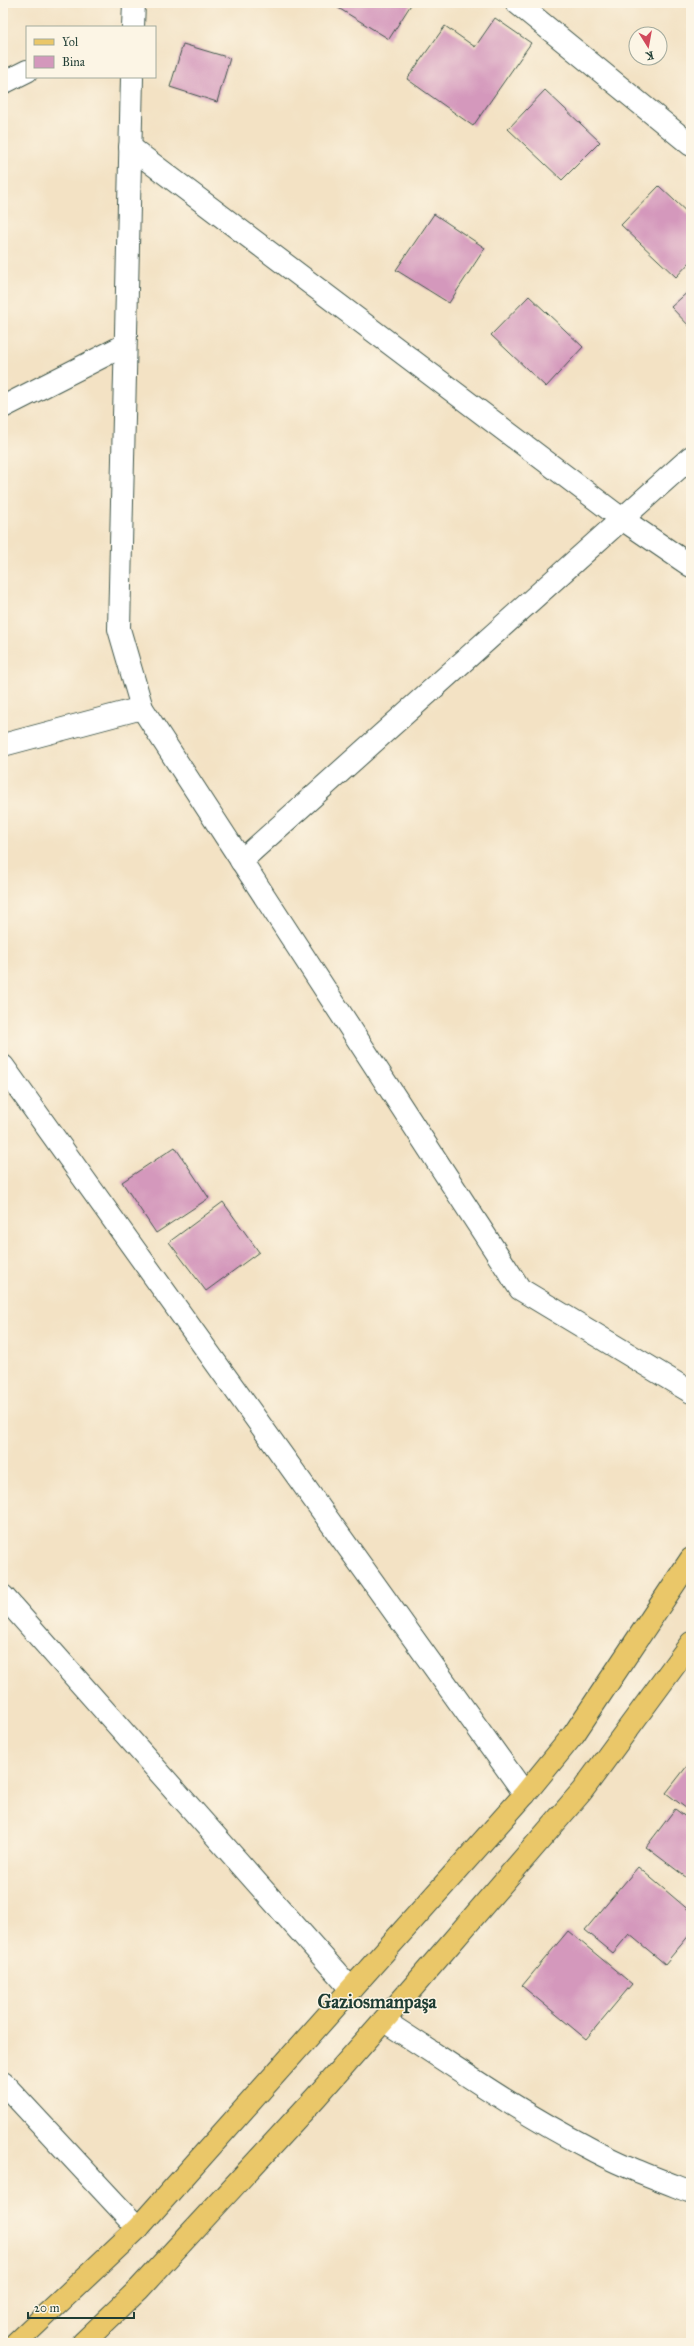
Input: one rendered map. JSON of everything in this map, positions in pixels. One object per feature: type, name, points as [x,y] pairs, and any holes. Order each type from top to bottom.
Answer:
[{"type":"main road","points":[[16,2343],[138,2228],[525,1794],[574,1734],[691,1559]]},
{"type":"main road","points":[[83,2343],[139,2288],[316,2097],[384,2021],[582,1791],[691,1643]]},
{"type":"street","points":[[517,3],[691,145]]},
{"type":"street","points":[[3,83],[26,72]]},
{"type":"street","points":[[132,78],[119,629],[142,708],[520,1289],[691,1392]]},
{"type":"street","points":[[130,147],[622,520],[691,566]]},
{"type":"street","points":[[3,407],[125,345]]},
{"type":"street","points":[[242,861],[691,457]]},
{"type":"street","points":[[3,746],[142,708]]},
{"type":"street","points":[[3,1066],[525,1794]]},
{"type":"street","points":[[3,1596],[352,1989]]},
{"type":"street","points":[[384,2021],[534,2118],[585,2147],[639,2172],[691,2192]]},
{"type":"street","points":[[3,2083],[138,2228]]},
{"type":"building","points":[[337,3],[412,3],[389,39],[335,6]]},
{"type":"building","points":[[495,18],[531,43],[473,126],[407,79],[445,26],[475,47]]},
{"type":"building","points":[[183,44],[230,58],[217,102],[170,87]]},
{"type":"building","points":[[545,90],[600,142],[562,180],[508,129]]},
{"type":"building","points":[[659,186],[691,216],[691,261],[676,277],[621,225]]},
{"type":"building","points":[[434,214],[485,248],[449,303],[396,270]]},
{"type":"building","points":[[691,289],[691,328],[671,307]]},
{"type":"building","points":[[529,296],[583,347],[546,387],[491,335]]},
{"type":"building","points":[[175,1147],[209,1198],[156,1233],[122,1182]]},
{"type":"building","points":[[223,1202],[259,1252],[206,1291],[169,1242]]},
{"type":"building","points":[[691,1761],[691,1812],[666,1793]]},
{"type":"building","points":[[675,1809],[691,1821],[691,1881],[646,1847]]},
{"type":"building","points":[[638,1867],[691,1912],[691,1933],[665,1964],[629,1934],[613,1953],[585,1930]]},
{"type":"building","points":[[568,1931],[632,1984],[586,2039],[522,1986]]},
{"type":"district","name":"Gaziosmanpaşa","points":[[377,2001]]}]
